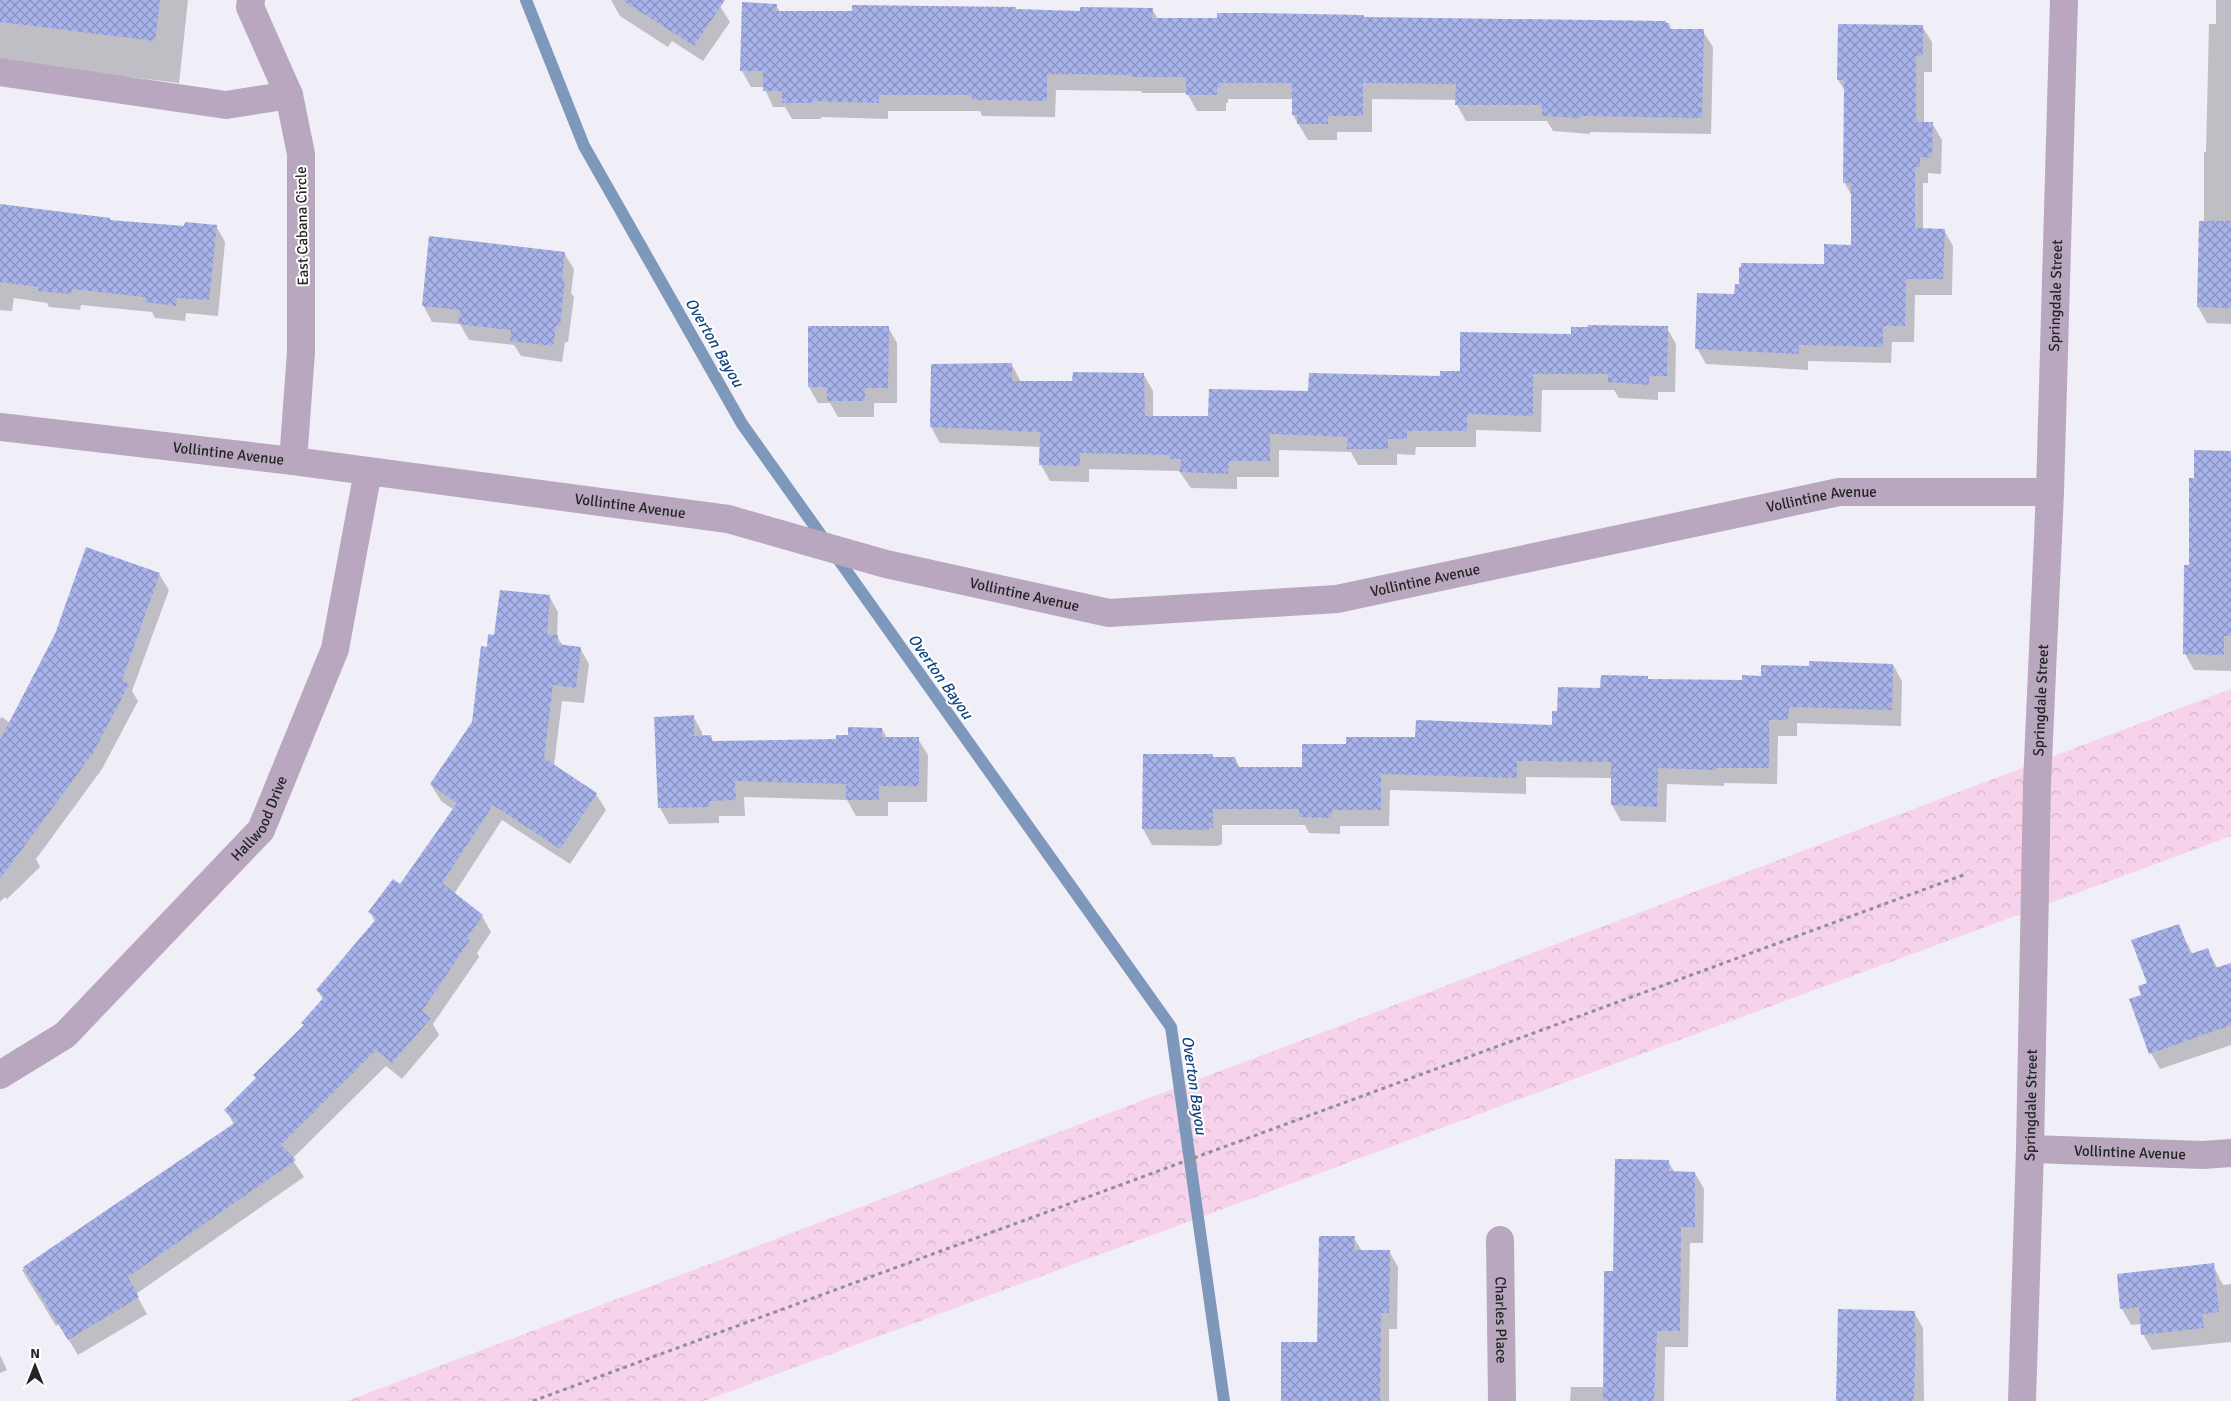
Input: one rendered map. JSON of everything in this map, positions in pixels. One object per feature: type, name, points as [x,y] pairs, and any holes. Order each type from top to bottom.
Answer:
[{"type":"street","name":"East Cabana Circle","points":[[251,0],[250,7],[289,95],[301,154],[302,352],[293,461]]},
{"type":"street","name":"Springdale Street","points":[[2022,1401],[2030,1148],[2037,784],[2050,492],[2064,0]]},
{"type":"street","points":[[0,72],[226,105],[289,95]]},
{"type":"street","name":"Vollintine Avenue","points":[[0,427],[293,461],[728,518],[777,534],[886,564],[1109,613],[1337,599],[1839,492],[2050,492]]},
{"type":"street","name":"Hallwood Drive","points":[[0,1075],[65,1035],[261,830],[334,650],[368,471]]},
{"type":"street","name":"Vollintine Avenue","points":[[2030,1148],[2203,1154],[2231,1153]]},
{"type":"street","name":"Charles Place","points":[[1500,1240],[1502,1401]]},
{"type":"path","points":[[533,1401],[1966,874]]},
{"type":"green space","points":[[2231,689],[2231,836],[704,1401],[347,1401]]},
{"type":"building","points":[[0,0],[160,0],[155,41],[0,22]]},
{"type":"building","points":[[622,0],[725,0],[694,46]]},
{"type":"building","points":[[742,2],[777,4],[776,11],[852,11],[852,5],[1016,7],[1016,9],[1080,11],[1080,7],[1153,8],[1152,18],[1217,18],[1217,13],[1261,13],[1364,15],[1364,17],[1666,21],[1666,23],[1669,23],[1669,29],[1704,29],[1702,118],[1581,116],[1581,118],[1542,116],[1542,105],[1455,105],[1456,84],[1363,83],[1363,116],[1328,116],[1328,124],[1297,124],[1297,115],[1292,115],[1292,83],[1220,83],[1220,87],[1217,87],[1217,95],[1186,95],[1186,77],[1132,77],[1132,75],[1047,74],[1047,101],[972,100],[972,95],[879,95],[879,103],[812,101],[812,103],[782,103],[782,91],[763,91],[763,71],[740,71]]},
{"type":"building","points":[[1838,24],[1923,25],[1923,56],[1916,56],[1916,119],[1918,122],[1933,122],[1932,158],[1920,157],[1920,167],[1915,167],[1915,228],[1945,229],[1943,279],[1906,279],[1905,326],[1883,326],[1883,347],[1799,345],[1799,354],[1695,349],[1697,293],[1734,294],[1735,284],[1739,284],[1739,267],[1741,267],[1741,263],[1824,264],[1824,244],[1851,245],[1851,183],[1843,183],[1844,80],[1837,80]]},
{"type":"building","points":[[0,204],[110,218],[110,220],[184,226],[185,222],[217,225],[209,300],[177,298],[176,306],[145,302],[145,297],[72,289],[71,294],[38,291],[39,287],[0,282]]},
{"type":"building","points":[[2199,221],[2231,221],[2231,308],[2197,307]]},
{"type":"building","points":[[429,236],[565,252],[562,279],[565,279],[560,326],[556,326],[553,346],[510,341],[511,330],[458,324],[460,310],[422,306]]},
{"type":"building","points":[[1588,325],[1668,326],[1667,376],[1649,376],[1649,385],[1608,382],[1608,374],[1533,374],[1533,416],[1467,414],[1467,431],[1407,431],[1407,439],[1388,439],[1388,449],[1347,449],[1348,437],[1270,434],[1270,461],[1229,461],[1228,474],[1180,472],[1181,459],[1170,459],[1170,455],[1080,453],[1080,466],[1039,465],[1040,432],[930,427],[931,364],[1012,363],[1012,381],[1072,381],[1073,372],[1144,373],[1145,416],[1208,416],[1209,389],[1308,391],[1309,373],[1440,376],[1440,371],[1460,371],[1460,332],[1571,334],[1571,327],[1588,327]]},
{"type":"building","points":[[808,326],[889,326],[888,388],[865,388],[865,401],[827,401],[827,387],[808,387]]},
{"type":"building","points":[[2194,450],[2231,451],[2231,636],[2224,636],[2224,655],[2183,654],[2184,565],[2189,565],[2189,478],[2194,478]]},
{"type":"building","points":[[86,547],[160,573],[122,680],[129,684],[93,753],[0,879],[0,740],[55,634]]},
{"type":"building","points":[[500,590],[550,595],[547,634],[558,635],[557,644],[581,647],[576,688],[553,685],[544,758],[597,793],[560,849],[493,805],[442,883],[483,915],[467,938],[470,940],[422,1011],[431,1018],[392,1063],[376,1050],[281,1145],[296,1160],[128,1277],[139,1297],[68,1340],[23,1267],[236,1122],[224,1110],[256,1078],[253,1075],[304,1025],[301,1023],[324,997],[316,990],[377,918],[368,912],[393,879],[400,884],[457,803],[430,784],[472,722],[481,646],[487,647],[488,634],[494,635]]},
{"type":"building","points":[[1809,661],[1893,664],[1892,710],[1789,707],[1788,720],[1769,720],[1769,768],[1715,768],[1715,770],[1658,768],[1657,807],[1611,805],[1611,762],[1517,761],[1517,778],[1381,774],[1381,810],[1332,810],[1331,818],[1299,817],[1299,809],[1213,809],[1213,828],[1209,828],[1209,830],[1142,829],[1143,754],[1213,754],[1213,757],[1235,757],[1237,767],[1302,767],[1302,744],[1346,744],[1346,737],[1415,737],[1416,720],[1552,725],[1552,711],[1557,711],[1558,687],[1600,688],[1601,675],[1648,676],[1648,679],[1742,680],[1742,675],[1761,676],[1761,665],[1809,666]]},
{"type":"building","points":[[694,715],[694,736],[711,735],[712,741],[836,739],[836,735],[848,735],[848,727],[882,728],[882,737],[919,737],[919,786],[879,786],[879,800],[846,800],[846,784],[735,781],[736,800],[710,801],[710,807],[658,808],[654,717]]},
{"type":"building","points":[[2179,924],[2190,954],[2208,948],[2215,968],[2231,963],[2231,1025],[2149,1054],[2129,999],[2141,995],[2138,986],[2147,983],[2131,940]]},
{"type":"building","points":[[1615,1159],[1669,1160],[1669,1171],[1695,1172],[1695,1227],[1681,1227],[1680,1331],[1657,1331],[1654,1401],[1603,1401],[1604,1271],[1613,1271]]},
{"type":"building","points":[[1319,1236],[1355,1236],[1354,1250],[1390,1250],[1389,1313],[1381,1313],[1380,1401],[1281,1401],[1281,1342],[1317,1342]]},
{"type":"building","points":[[2214,1263],[2219,1312],[2202,1314],[2204,1328],[2141,1335],[2139,1307],[2120,1309],[2117,1274]]},
{"type":"building","points":[[1838,1309],[1915,1311],[1914,1401],[1836,1401]]},
{"type":"waterway","name":"Overton Bayou","points":[[526,0],[584,146],[742,424],[1171,1027],[1224,1401]]}]
